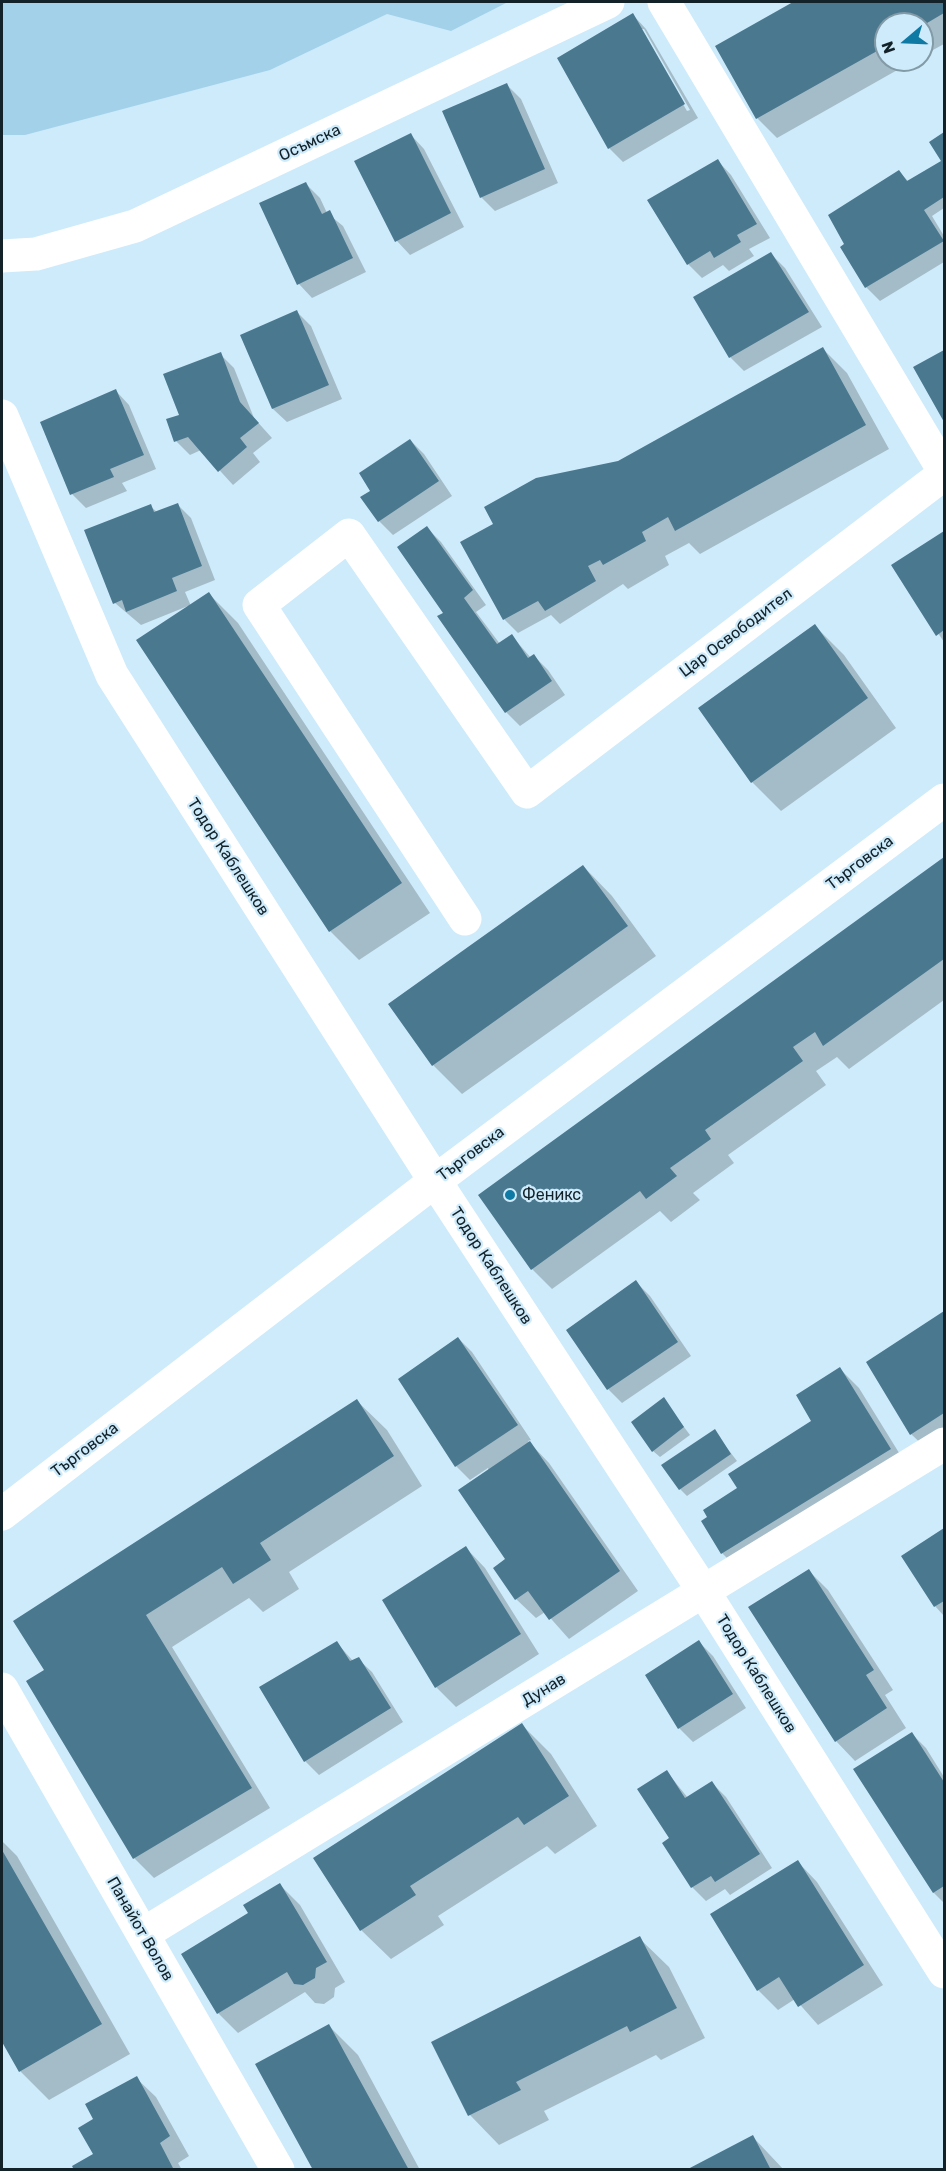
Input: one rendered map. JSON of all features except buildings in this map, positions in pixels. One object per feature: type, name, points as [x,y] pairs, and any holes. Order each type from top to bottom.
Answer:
[{"type":"street","name":"Осъмска","points":[[2,256],[36,254],[135,226],[608,2]]},
{"type":"street","points":[[664,2],[945,472]]},
{"type":"street","name":"Тодор Каблешков","points":[[2,417],[112,675],[435,1181],[704,1592],[945,1972]]},
{"type":"street","name":"Цар Освободител","points":[[465,919],[260,605],[349,536],[528,792],[945,472]]},
{"type":"street","name":"Търговска","points":[[2,1514],[435,1181],[945,800]]},
{"type":"street","name":"Дунав","points":[[143,1934],[945,1444]]},
{"type":"street","name":"Панайот Волов","points":[[2,1689],[278,2169]]},
{"type":"shaded area","points":[[2,2],[508,2],[451,31],[387,14],[270,70],[25,135],[2,135]]},
{"type":"place","name":"Феникс","points":[[510,1195]]}]
